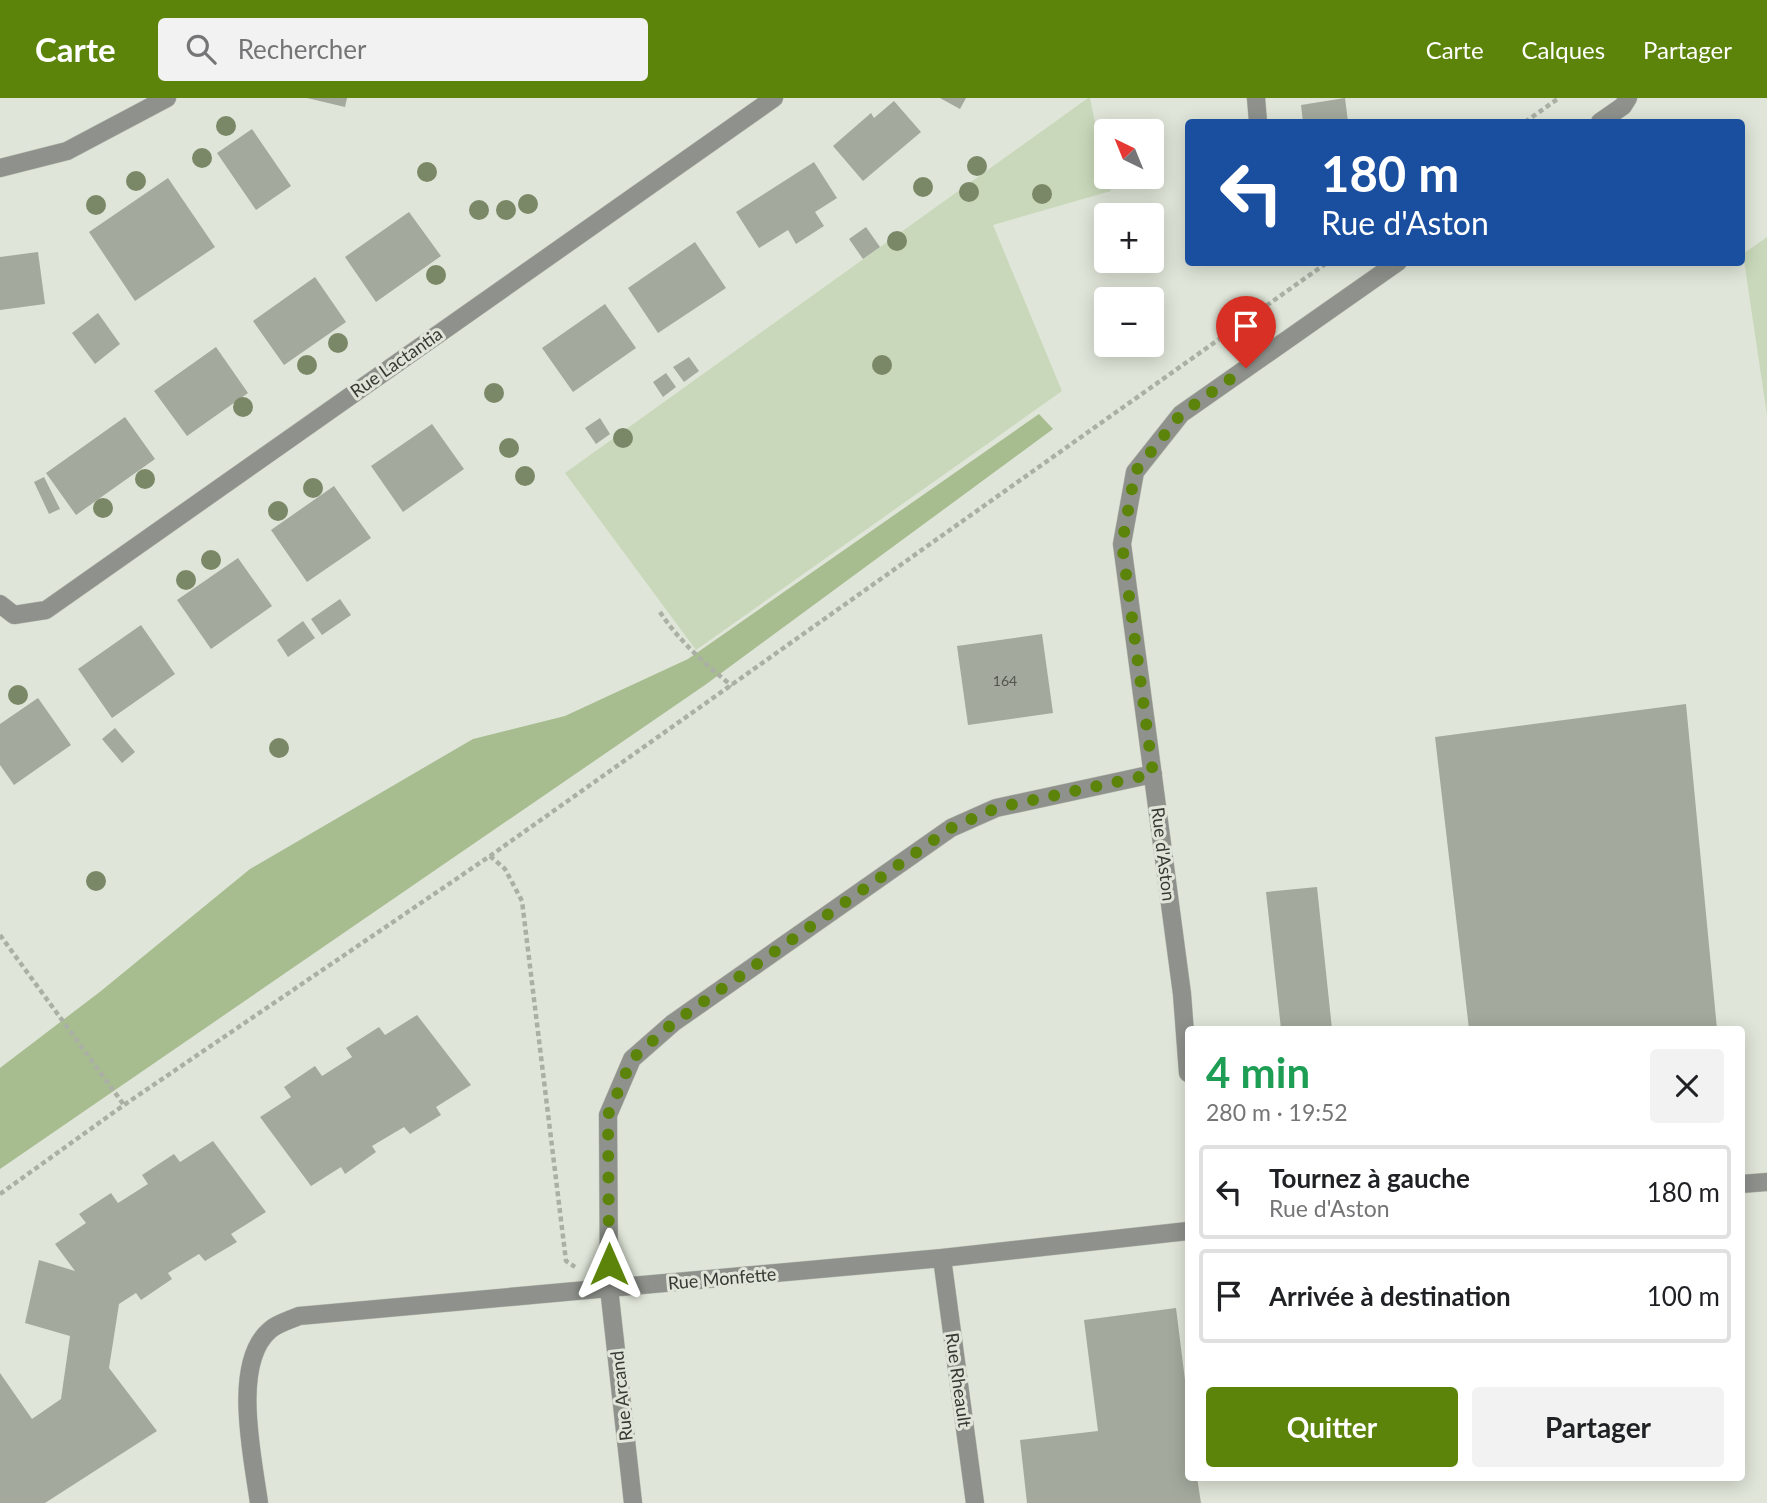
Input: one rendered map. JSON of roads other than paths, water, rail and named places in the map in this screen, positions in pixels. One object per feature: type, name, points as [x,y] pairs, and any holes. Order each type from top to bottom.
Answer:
[{"type":"street","points":[[0,168],[67,151],[167,98]]},
{"type":"street","name":"Rue Lactantia","points":[[7,609],[46,610],[774,98]]},
{"type":"street","points":[[1256,98],[1258,119]]},
{"type":"street","points":[[1604,119],[1623,106],[1628,98]]},
{"type":"street","name":"Rue d'Aston","points":[[1185,1034],[1122,544],[1135,472],[1181,414],[1392,266]]},
{"type":"street","name":"Rue Arcand","points":[[633,1503],[609,1289],[608,1115],[632,1059],[673,1023],[951,828],[996,808],[1153,774]]},
{"type":"street","points":[[1745,1184],[1767,1182]]},
{"type":"street","name":"Rue Monfette","points":[[259,1503],[246,1407],[254,1353],[260,1340],[271,1328],[299,1316],[942,1258],[1185,1231]]},
{"type":"street","name":"Rue Rheault","points":[[942,1258],[975,1503]]}]
